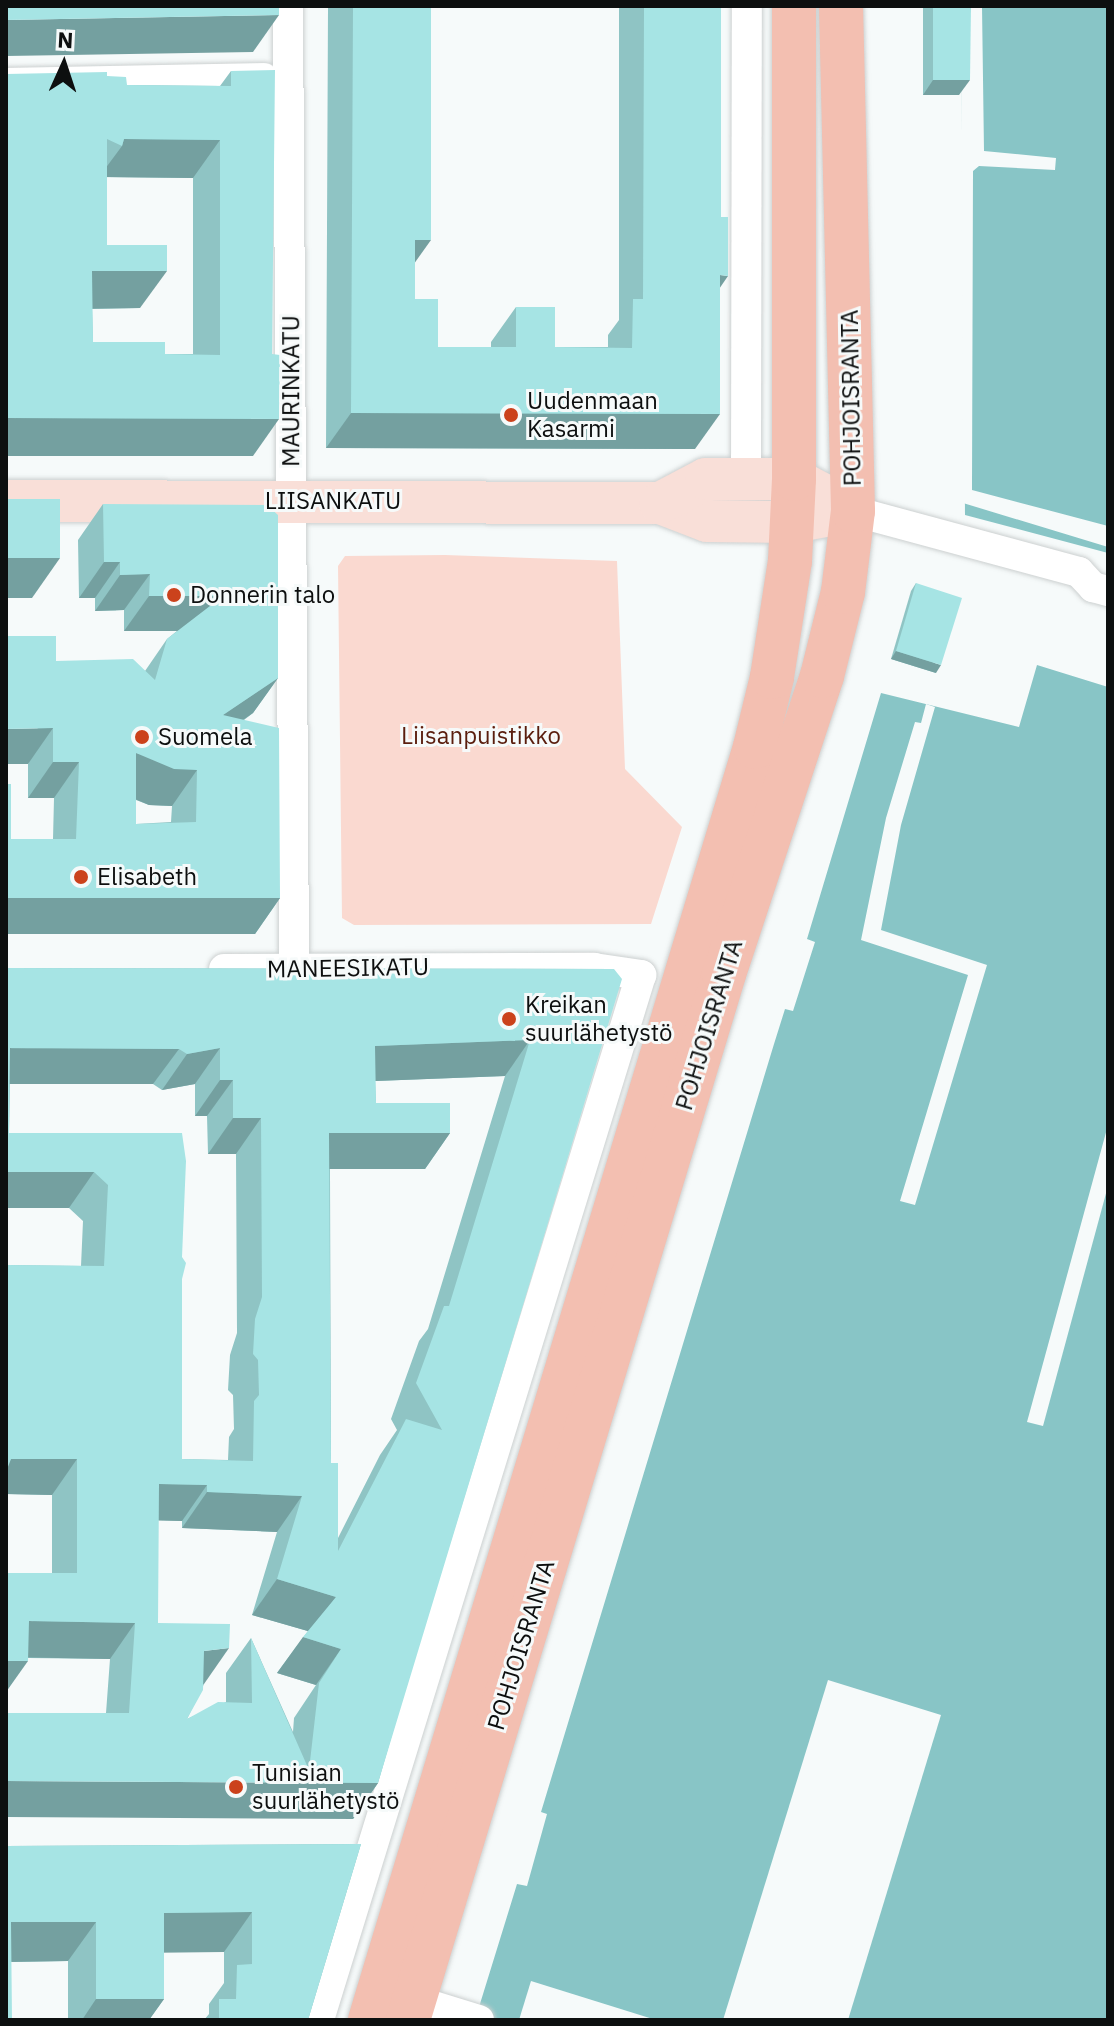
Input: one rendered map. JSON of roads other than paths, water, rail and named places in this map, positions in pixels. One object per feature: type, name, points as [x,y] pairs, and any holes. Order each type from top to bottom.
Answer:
[{"type":"main road","name":"POHJOISRANTA","points":[[370,2020],[727,841],[772,677],[792,522],[794,479],[794,6]]},
{"type":"main road","name":"POHJOISRANTA","points":[[411,2010],[724,974],[822,676],[843,592],[853,511],[841,6]]},
{"type":"street","name":"MAURINKATU","points":[[288,6],[294,968]]},
{"type":"street","points":[[746,479],[747,6]]},
{"type":"street","points":[[6,83],[288,77]]},
{"type":"street","name":"LIISANKATU","points":[[660,503],[706,479],[794,479],[853,511]]},
{"type":"street","name":"LIISANKATU","points":[[6,501],[660,503],[707,521],[792,522],[853,511]]},
{"type":"street","points":[[853,511],[1079,572],[1093,587],[1108,591]]},
{"type":"street","name":"MANEESIKATU","points":[[201,969],[594,968],[641,975],[372,1852]]},
{"type":"street","points":[[319,2020],[372,1852],[341,1851]]},
{"type":"street","points":[[411,2010],[477,2019]]},
{"type":"water","points":[[961,6],[1108,6],[1108,553],[965,515]]},
{"type":"water","points":[[1037,665],[1108,687],[1108,2020],[475,2020],[517,1884],[527,1886],[547,1814],[541,1812],[785,1009],[793,1011],[815,942],[807,939],[881,693],[1019,727]]},
{"type":"place","name":"Uudenmaan Kasarmi","points":[[511,415]]},
{"type":"place","name":"Donnerin talo","points":[[174,595]]},
{"type":"place","name":"Suomela","points":[[142,737]]},
{"type":"place","name":"Elisabeth","points":[[81,877]]},
{"type":"place","name":"Kreikan suurlähetystö","points":[[509,1019]]},
{"type":"place","name":"Tunisian suurlähetystö","points":[[236,1787]]},
{"type":"park label","name":"Liisanpuistikko","points":[[481,736]]}]
